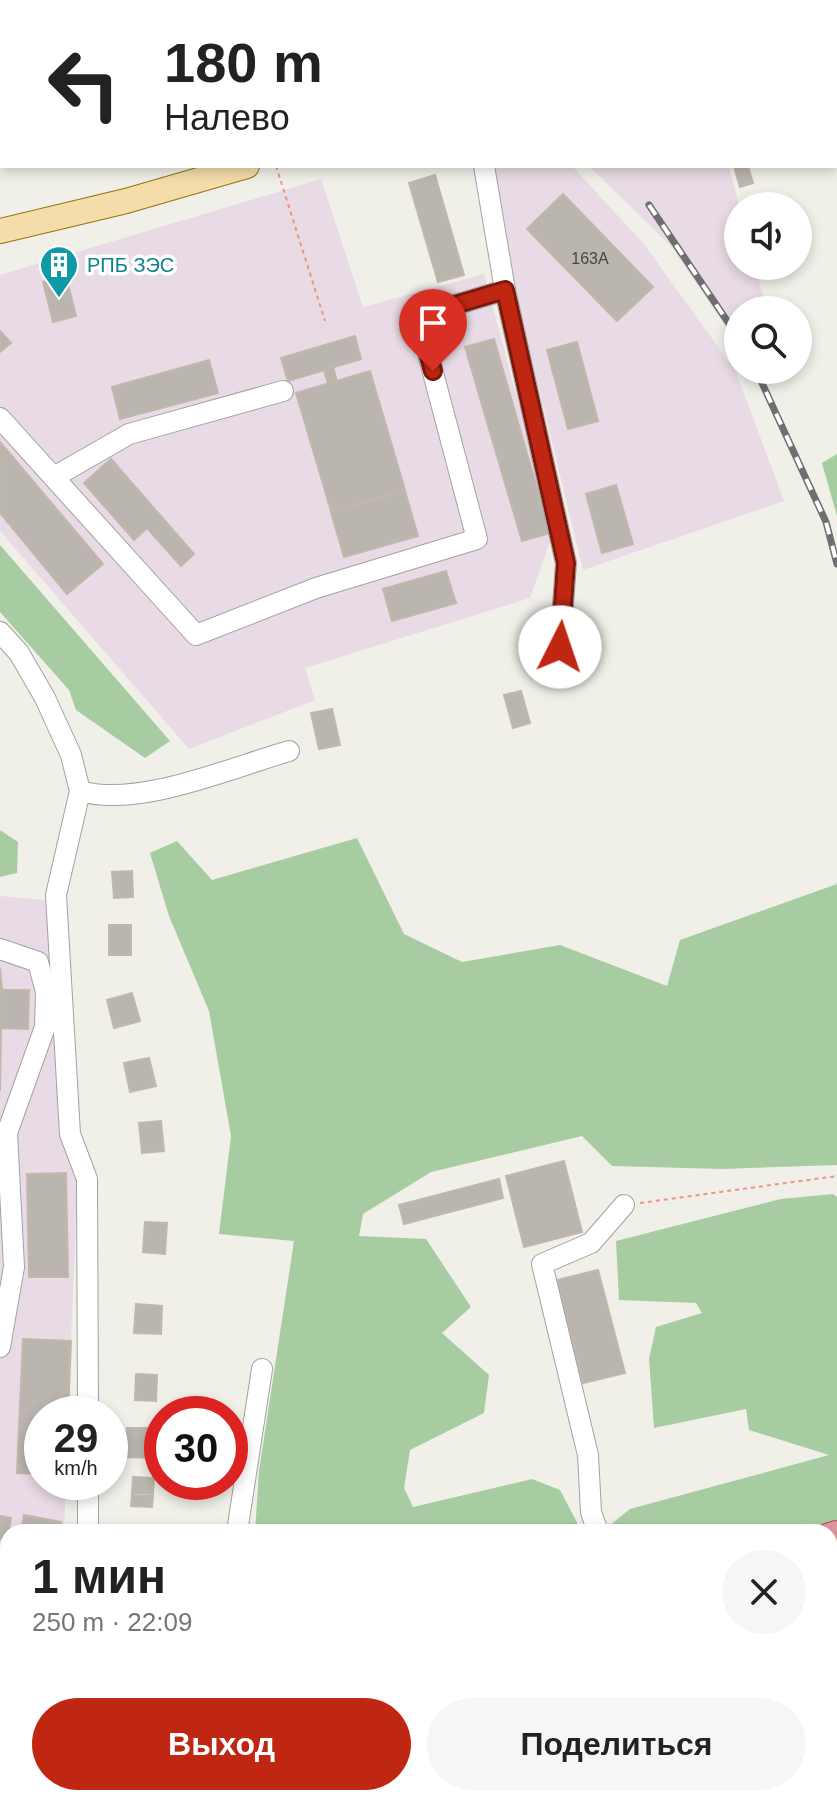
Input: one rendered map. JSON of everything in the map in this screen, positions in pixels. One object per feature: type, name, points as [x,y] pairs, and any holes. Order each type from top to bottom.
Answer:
[{"type":"main road","points":[[0,231],[126,201],[240,168]]},
{"type":"street","points":[[484,168],[505,290],[566,563],[560,647]]},
{"type":"street","points":[[0,418],[196,635],[316,588],[477,539],[418,316],[505,290]]},
{"type":"street","points":[[54,477],[129,434],[283,391]]},
{"type":"street","points":[[0,632],[19,653],[45,698],[71,755],[80,791],[56,895],[70,1134],[87,1179],[88,1396]]},
{"type":"street","points":[[80,791],[101,797],[138,795],[289,751]]},
{"type":"street","points":[[0,949],[38,962],[46,992],[45,1027],[4,1132],[14,1267],[0,1347]]},
{"type":"street","points":[[595,1524],[591,1512],[588,1455],[542,1264],[591,1243],[624,1205]]},
{"type":"street","points":[[238,1524],[262,1369]]},
{"type":"street","points":[[88,1500],[88,1524]]},
{"type":"path","points":[[277,168],[325,321]]},
{"type":"path","points":[[624,1205],[837,1176]]},
{"type":"shaded area","points":[[492,168],[574,168],[644,244],[724,355],[724,384],[740,384],[784,501],[583,570],[515,290]]},
{"type":"shaded area","points":[[591,168],[730,168],[736,192],[724,192],[724,280],[759,280],[763,296],[724,296],[724,324],[670,245]]},
{"type":"shaded area","points":[[321,179],[363,307],[484,274],[553,533],[530,598],[305,668],[315,700],[189,749],[0,531],[0,275]]},
{"type":"shaded area","points":[[0,896],[46,900],[60,1129],[78,1169],[69,1396],[24,1396],[24,1500],[65,1500],[64,1524],[0,1524]]},
{"type":"green space","points":[[837,454],[837,516],[822,463]]},
{"type":"green space","points":[[0,545],[170,741],[145,758],[76,710],[69,690],[0,612]]},
{"type":"green space","points":[[0,830],[18,842],[17,873],[0,877]]},
{"type":"green space","points":[[357,838],[404,934],[462,962],[560,945],[667,986],[680,940],[837,884],[837,1165],[722,1169],[612,1166],[582,1136],[431,1172],[363,1214],[359,1236],[426,1239],[471,1307],[442,1333],[489,1375],[484,1413],[410,1450],[404,1488],[413,1507],[532,1479],[560,1490],[578,1524],[256,1524],[259,1471],[294,1241],[219,1234],[231,1136],[209,1011],[169,916],[150,853],[177,841],[212,880]]},
{"type":"green space","points":[[833,1194],[837,1197],[837,1521],[827,1524],[611,1524],[630,1509],[829,1455],[749,1430],[746,1409],[654,1428],[649,1359],[656,1327],[702,1313],[696,1303],[619,1300],[616,1241],[781,1199]]},
{"type":"building","points":[[735,168],[749,168],[753,183],[740,187]]},
{"type":"building","points":[[435,175],[464,275],[438,282],[409,183]]},
{"type":"building","points":[[563,194],[653,287],[617,321],[527,229]]},
{"type":"building","name":"РПБ ЗЭС","points":[[66,276],[76,316],[53,322],[43,282]]},
{"type":"building","points":[[0,331],[11,343],[0,352]]},
{"type":"building","points":[[355,336],[361,359],[288,381],[281,358]]},
{"type":"building","points":[[494,339],[550,533],[522,541],[465,347]]},
{"type":"building","points":[[577,342],[598,421],[568,429],[547,350]]},
{"type":"building","points":[[209,360],[218,393],[120,419],[112,387]]},
{"type":"building","points":[[333,367],[337,381],[328,384],[324,370]]},
{"type":"building","points":[[370,371],[405,490],[331,511],[296,393]]},
{"type":"building","points":[[0,442],[103,564],[67,594],[0,513]]},
{"type":"building","points":[[111,459],[194,554],[181,566],[147,528],[134,540],[84,483]]},
{"type":"building","points":[[616,485],[633,544],[602,553],[586,494]]},
{"type":"building","points":[[405,491],[418,536],[344,557],[331,512]]},
{"type":"building","points":[[446,571],[456,603],[392,621],[383,589]]},
{"type":"building","points":[[521,691],[530,723],[513,728],[504,695]]},
{"type":"building","points":[[332,709],[340,745],[319,749],[311,713]]},
{"type":"building","points":[[132,871],[133,897],[114,898],[112,872]]},
{"type":"building","points":[[109,925],[131,925],[131,955],[109,955]]},
{"type":"building","points":[[0,968],[2,990],[29,990],[28,1029],[1,1028],[0,1091]]},
{"type":"building","points":[[132,993],[140,1021],[114,1028],[107,1000]]},
{"type":"building","points":[[149,1058],[156,1086],[130,1092],[124,1063]]},
{"type":"building","points":[[161,1121],[164,1151],[142,1153],[139,1123]]},
{"type":"building","points":[[564,1161],[582,1232],[524,1247],[506,1176]]},
{"type":"building","points":[[66,1173],[68,1277],[29,1277],[27,1174]]},
{"type":"building","points":[[499,1179],[503,1198],[404,1224],[399,1205]]},
{"type":"building","points":[[145,1222],[167,1223],[165,1254],[143,1252]]},
{"type":"building","points":[[598,1270],[625,1373],[583,1383],[557,1280]]},
{"type":"building","points":[[136,1304],[162,1306],[161,1334],[134,1333]]},
{"type":"building","points":[[23,1339],[71,1341],[69,1396],[24,1396],[24,1473],[17,1473]]},
{"type":"building","points":[[136,1374],[157,1375],[156,1396],[135,1400]]},
{"type":"building","points":[[128,1428],[144,1428],[144,1458],[128,1457]]},
{"type":"building","points":[[133,1477],[144,1478],[144,1494],[132,1493]]},
{"type":"building","points":[[132,1495],[153,1500],[152,1507],[131,1506]]},
{"type":"building","points":[[24,1515],[61,1522],[61,1524],[22,1524]]},
{"type":"building","points":[[0,1516],[11,1518],[10,1524],[0,1524]]},
{"type":"railway","points":[[649,205],[724,316]]},
{"type":"railway","points":[[762,384],[826,522],[837,564]]},
{"type":"place","name":"РПБ ЗЭС","points":[[59,299]]},
{"type":"route","points":[[433,371],[418,316],[505,290],[566,563],[560,647]]}]
